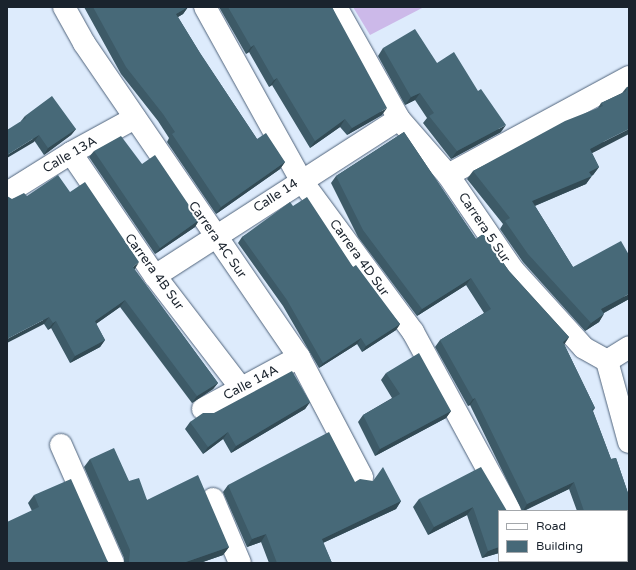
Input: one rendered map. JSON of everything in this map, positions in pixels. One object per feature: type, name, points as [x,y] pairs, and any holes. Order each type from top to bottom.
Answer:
[{"type":"street","name":"Carrera 4C Sur","points":[[64,7],[84,43],[214,237],[299,357],[362,477]]},
{"type":"street","name":"Carrera 4D Sur","points":[[206,7],[301,180],[413,332],[509,510]]},
{"type":"street","name":"Carrera 5 Sur","points":[[336,7],[399,119],[448,175],[513,270],[584,348],[606,360]]},
{"type":"street","points":[[448,175],[629,77]]},
{"type":"street","name":"Calle 13A","points":[[7,193],[71,153],[135,118]]},
{"type":"street","name":"Calle 14","points":[[155,276],[301,180],[399,119]]},
{"type":"street","name":"Carrera 4B Sur","points":[[71,153],[155,276],[241,388]]},
{"type":"street","points":[[629,347],[606,360],[629,441]]},
{"type":"street","name":"Calle 14A","points":[[203,409],[299,357]]},
{"type":"street","points":[[61,445],[113,563]]},
{"type":"street","points":[[213,499],[247,562]]},
{"type":"shaded area","points":[[353,7],[424,7],[370,35]]},
{"type":"building","points":[[93,7],[188,7],[176,14],[200,53],[257,139],[266,133],[285,162],[221,207],[172,134],[175,132],[163,114],[126,67]]},
{"type":"building","points":[[228,7],[332,7],[387,108],[352,128],[345,119],[315,141],[277,78],[274,80],[254,45],[251,47]]},
{"type":"building","points":[[415,29],[437,63],[454,52],[478,91],[481,89],[506,125],[457,151],[429,116],[434,113],[420,93],[411,97],[383,48]]},
{"type":"building","points":[[629,86],[629,129],[590,149],[599,167],[589,172],[592,176],[532,201],[573,267],[621,241],[629,255],[629,294],[601,309],[604,314],[591,323],[528,254],[505,221],[510,218],[473,171],[565,121],[603,106],[601,103],[627,91],[626,88]]},
{"type":"building","points":[[52,96],[76,129],[48,148],[39,135],[7,155],[7,130],[26,118],[25,116]]},
{"type":"building","points":[[404,132],[476,239],[483,234],[509,271],[569,337],[563,342],[595,408],[592,409],[611,459],[616,458],[629,496],[629,563],[553,563],[628,562],[628,510],[584,510],[574,482],[527,504],[475,398],[473,399],[440,340],[491,309],[471,278],[422,309],[363,230],[336,176]]},
{"type":"building","points":[[121,136],[142,164],[155,155],[199,220],[160,248],[94,151]]},
{"type":"building","points":[[58,175],[70,192],[85,182],[139,262],[133,267],[218,383],[197,396],[125,300],[95,321],[105,340],[75,356],[56,321],[53,323],[49,317],[7,339],[7,196],[12,199],[24,193],[27,196]]},
{"type":"building","points":[[307,197],[353,267],[356,265],[400,324],[366,346],[361,338],[323,363],[287,300],[242,237],[290,202],[293,206]]},
{"type":"building","points":[[419,353],[451,411],[380,449],[363,415],[400,394],[386,373]]},
{"type":"building","points":[[292,371],[310,402],[236,446],[228,432],[208,447],[190,422],[203,413],[214,413]]},
{"type":"building","points":[[329,432],[355,482],[360,479],[373,481],[383,467],[401,501],[322,539],[332,563],[277,563],[266,534],[252,539],[228,485]]},
{"type":"building","points":[[114,448],[129,481],[139,478],[147,500],[198,475],[229,547],[183,563],[128,563],[130,550],[90,459]]},
{"type":"building","points":[[481,467],[506,510],[498,510],[498,547],[488,551],[473,507],[434,527],[419,499]]},
{"type":"building","points":[[71,479],[109,563],[7,563],[7,522],[39,507],[34,495]]}]
